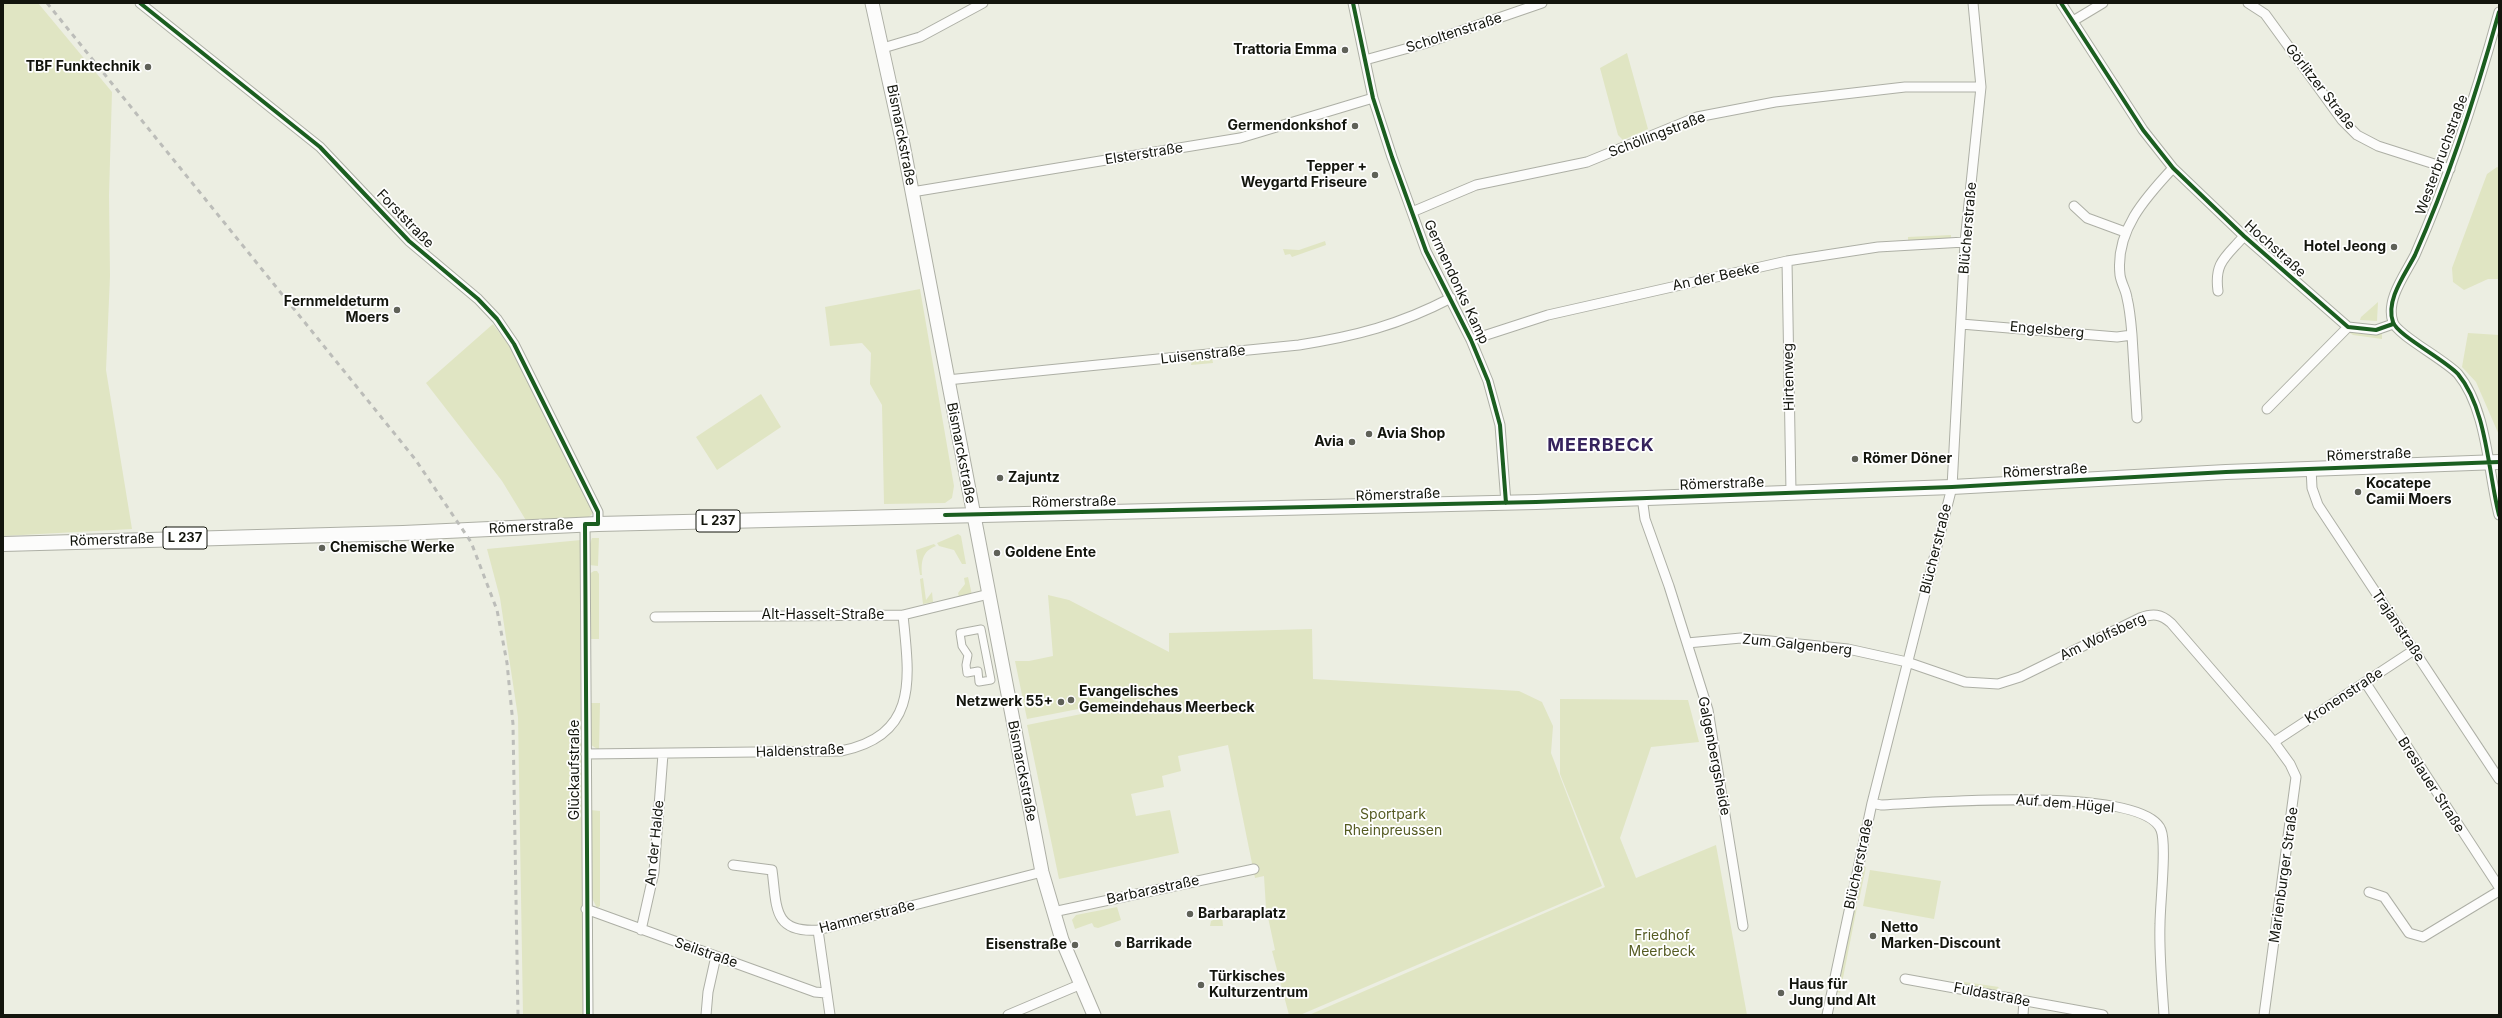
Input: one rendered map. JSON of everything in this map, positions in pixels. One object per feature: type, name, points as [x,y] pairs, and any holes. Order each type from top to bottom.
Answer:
[{"type":"main road","name":"Bismarckstraße","points":[[872,3],[884,48],[1042,872],[1053,912],[1079,984],[1094,1015]]},
{"type":"main road","name":"Römerstraße","points":[[3,544],[403,533],[591,524],[973,514],[1506,503],[1952,487],[2311,468],[2494,462]]},
{"type":"street","name":"Forststraße","points":[[140,3],[320,147],[409,241],[478,299],[497,319],[514,344],[598,512],[591,524]]},
{"type":"street","points":[[884,48],[920,38],[983,3]]},
{"type":"street","name":"Germendonks Kamp","points":[[1353,3],[1373,98],[1412,212],[1426,251],[1451,298],[1488,381],[1500,425],[1506,503]]},
{"type":"street","name":"Scholtenstraße","points":[[1366,60],[1423,44],[1522,7],[1542,3]]},
{"type":"street","name":"Blücherstraße","points":[[1827,1015],[1872,803],[1952,487],[1965,242],[1981,87],[1973,3]]},
{"type":"street","name":"Hochstraße","points":[[2061,3],[2143,130],[2173,168],[2244,236],[2348,327]]},
{"type":"street","points":[[2073,21],[2103,3]]},
{"type":"street","name":"Görlitzer Straße","points":[[2248,3],[2265,14],[2342,120],[2357,135],[2378,146],[2450,169]]},
{"type":"street","name":"Westerbruchstraße","points":[[2393,324],[2391,316],[2396,294],[2435,210],[2471,112],[2499,12]]},
{"type":"street","name":"Schöllingstraße","points":[[1412,212],[1476,184],[1587,162],[1697,117],[1775,102],[1905,87],[1981,87]]},
{"type":"street","name":"Elsterstraße","points":[[912,192],[1240,138],[1373,98]]},
{"type":"street","points":[[2137,418],[2132,335],[2127,297],[2120,277],[2119,259],[2125,232],[2146,196],[2173,168]]},
{"type":"street","points":[[2074,206],[2087,218],[2125,232]]},
{"type":"street","name":"Hochstraße","points":[[2218,291],[2216,275],[2219,266],[2244,236]]},
{"type":"street","name":"An der Beeke","points":[[1471,340],[1548,315],[1788,261],[1878,247],[1965,242]]},
{"type":"street","name":"Hirtenweg","points":[[1788,261],[1791,492]]},
{"type":"street","name":"Luisenstraße","points":[[948,380],[1298,346],[1351,337],[1415,316],[1451,298]]},
{"type":"street","name":"Engelsberg","points":[[1961,324],[2117,337],[2132,335]]},
{"type":"street","points":[[2267,409],[2348,327],[2376,330],[2393,324],[2403,335],[2441,359],[2457,374],[2469,390],[2494,462],[2499,515]]},
{"type":"street","name":"Trajanstraße","points":[[2311,468],[2312,488],[2318,505],[2499,778]]},
{"type":"street","name":"Galgenbergsheide","points":[[1642,497],[1645,519],[1708,710],[1743,926]]},
{"type":"street","name":"Glückaufstraße","points":[[588,1015],[586,754],[591,524]]},
{"type":"street","name":"Alt-Hasselt-Straße","points":[[655,617],[903,615],[989,594]]},
{"type":"street","name":"Am Wolfsberg","points":[[1907,662],[1965,682],[1998,684],[2020,677],[2140,618],[2156,614],[2172,623],[2274,742]]},
{"type":"street","name":"Haldenstraße","points":[[586,754],[841,751],[872,740],[890,726],[906,698],[908,668],[903,615]]},
{"type":"street","points":[[982,629],[991,680],[979,682],[978,671],[967,673],[966,665],[968,655],[962,646],[960,633],[982,629]]},
{"type":"street","name":"Zum Galgenberg","points":[[1687,643],[1741,638],[1792,642],[1848,649],[1907,662]]},
{"type":"street","name":"Kronenstraße","points":[[2274,742],[2414,650]]},
{"type":"street","name":"Breslauer Straße","points":[[2364,682],[2499,887]]},
{"type":"street","name":"Marienburger Straße","points":[[2264,1015],[2296,788],[2296,777],[2290,764],[2274,742]]},
{"type":"street","name":"An der Halde","points":[[641,930],[654,872],[663,754]]},
{"type":"street","name":"Auf dem Hügel","points":[[1872,803],[1881,805],[2034,798],[2104,805],[2150,818],[2161,830],[2163,838],[2160,924],[2164,1015]]},
{"type":"street","name":"Hammerstraße","points":[[733,865],[772,870],[778,908],[785,924],[797,930],[818,930],[1042,872]]},
{"type":"street","name":"Barbarastraße","points":[[1053,912],[1254,869]]},
{"type":"street","points":[[2368,892],[2384,897],[2409,933],[2423,937],[2499,891]]},
{"type":"street","name":"Seilstraße","points":[[586,909],[815,992],[826,993]]},
{"type":"street","points":[[818,930],[830,1015]]},
{"type":"street","points":[[706,1015],[708,992],[716,956]]},
{"type":"street","name":"Fuldastraße","points":[[1905,979],[2103,1015]]},
{"type":"street","points":[[1008,1015],[1079,984]]},
{"type":"street","points":[[2023,1015],[2024,1001]]},
{"type":"green space","points":[[3,3],[38,3],[112,92],[109,195],[110,276],[106,370],[132,529],[3,536]]},
{"type":"green space","points":[[1627,53],[1648,129],[1623,140],[1618,135],[1600,68]]},
{"type":"green space","points":[[2497,167],[2499,168],[2499,279],[2488,279],[2464,290],[2453,282],[2452,268],[2487,174]]},
{"type":"green space","points":[[1951,235],[1951,239],[1908,241],[1908,237]]},
{"type":"green space","points":[[1325,241],[1326,245],[1292,257],[1290,254],[1285,255],[1283,249],[1299,250]]},
{"type":"green space","points":[[920,289],[954,486],[952,498],[945,503],[884,504],[882,405],[870,384],[871,353],[862,343],[830,346],[825,307]]},
{"type":"green space","points":[[2378,302],[2377,321],[2360,320],[2361,317]]},
{"type":"green space","points":[[493,324],[510,347],[593,513],[589,517],[527,522],[502,481],[426,383]]},
{"type":"green space","points":[[2350,333],[2382,334],[2382,339],[2353,335]]},
{"type":"green space","points":[[2468,333],[2499,335],[2499,435],[2476,382],[2462,367]]},
{"type":"green space","points":[[1212,358],[1213,363],[1191,365],[1192,360]]},
{"type":"green space","points":[[761,394],[781,427],[717,470],[696,437]]},
{"type":"green space","points":[[958,534],[961,536],[966,564],[962,564],[954,550],[939,546],[937,543]]},
{"type":"green space","points":[[592,538],[599,538],[598,566],[589,565],[589,546]]},
{"type":"green space","points":[[581,540],[585,1015],[523,1015],[518,717],[500,598],[487,549]]},
{"type":"green space","points":[[934,544],[936,546],[931,548],[923,558],[922,575],[920,575],[916,550]]},
{"type":"green space","points":[[597,571],[599,574],[599,639],[589,639],[589,574]]},
{"type":"green space","points":[[968,577],[972,595],[959,597],[958,593],[965,584],[964,578]]},
{"type":"green space","points":[[923,578],[926,600],[932,592],[933,602],[923,604],[920,579]]},
{"type":"green space","name":"Sportpark Rheinpreussen","points":[[1048,595],[1069,600],[1169,652],[1169,633],[1312,629],[1313,679],[1519,691],[1542,702],[1553,726],[1551,753],[1602,886],[1300,1015],[1289,1015],[1272,951],[1275,950],[1266,908],[1264,876],[1255,878],[1228,745],[1178,756],[1181,771],[1162,776],[1164,787],[1131,794],[1136,816],[1170,810],[1179,853],[1059,879],[1027,725],[1111,708],[1109,703],[1027,719],[1015,661],[1029,661],[1053,656]]},
{"type":"green space","name":"Friedhof Meerbeck","points":[[1560,699],[1688,700],[1699,742],[1651,747],[1620,838],[1636,878],[1716,845],[1747,1015],[1309,1015],[1605,887],[1560,774]]},
{"type":"green space","points":[[590,703],[600,703],[599,750],[591,745]]},
{"type":"green space","points":[[590,810],[600,811],[600,906],[597,908],[591,896]]},
{"type":"green space","points":[[1863,866],[1866,867],[1859,900],[1855,899]]},
{"type":"green space","points":[[1870,870],[1941,881],[1934,919],[1863,906]]},
{"type":"green space","points":[[1854,906],[1857,907],[1840,993],[1835,991],[1838,988]]},
{"type":"green space","points":[[1117,907],[1121,920],[1098,928],[1094,927],[1092,923],[1075,929],[1072,920],[1076,915]]},
{"type":"green space","points":[[1222,916],[1223,926],[1210,926],[1211,921]]},
{"type":"green space","points":[[1958,981],[1999,987],[1995,991],[1962,986]]},
{"type":"railway","points":[[47,3],[415,459],[471,542],[497,610],[507,663],[513,724],[518,1015]]},
{"type":"cycle path","points":[[140,3],[320,147],[409,241],[478,299],[497,319],[514,344],[598,512],[598,524],[585,524],[588,1015]]},
{"type":"cycle path","points":[[1353,3],[1373,98],[1392,157],[1426,251],[1471,340],[1488,381],[1500,425],[1506,503]]},
{"type":"cycle path","points":[[2061,3],[2143,130],[2173,168],[2244,236],[2348,327],[2376,330],[2393,324]]},
{"type":"cycle path","points":[[2499,12],[2472,105],[2451,165],[2415,255],[2394,296],[2391,314],[2393,322],[2403,334],[2451,368],[2458,374],[2468,388],[2481,423],[2499,515]]},
{"type":"cycle path","points":[[945,515],[1536,502],[1952,487],[2226,472],[2499,462]]},
{"type":"place","name":"Trattoria Emma","points":[[1345,50]]},
{"type":"place","name":"TBF Funktechnik","points":[[148,67]]},
{"type":"place","name":"Germendonkshof","points":[[1355,126]]},
{"type":"place","name":"Tepper + Weygartd Friseure","points":[[1375,175]]},
{"type":"place","name":"Hotel Jeong","points":[[2394,247]]},
{"type":"place","name":"Fernmeldeturm Moers","points":[[397,310]]},
{"type":"place","name":"Avia Shop","points":[[1369,434]]},
{"type":"place","name":"Avia","points":[[1352,442]]},
{"type":"place","name":"Römer Döner","points":[[1855,459]]},
{"type":"place","name":"Zajuntz","points":[[1000,478]]},
{"type":"place","name":"Kocatepe Camii Moers","points":[[2358,492]]},
{"type":"place","name":"Chemische Werke","points":[[322,548]]},
{"type":"place","name":"Goldene Ente","points":[[997,553]]},
{"type":"place","name":"Evangelisches Gemeindehaus Meerbeck","points":[[1071,700]]},
{"type":"place","name":"Netzwerk 55+","points":[[1061,702]]},
{"type":"place","name":"Barbaraplatz","points":[[1190,914]]},
{"type":"place","name":"Netto Marken-Discount","points":[[1873,936]]},
{"type":"place","name":"Barrikade","points":[[1118,944]]},
{"type":"place","name":"Eisenstraße","points":[[1075,945]]},
{"type":"place","name":"Türkisches Kulturzentrum","points":[[1201,985]]},
{"type":"place","name":"Haus für Jung und Alt","points":[[1781,993]]},
{"type":"district","name":"MEERBECK","points":[[1601,446]]}]
